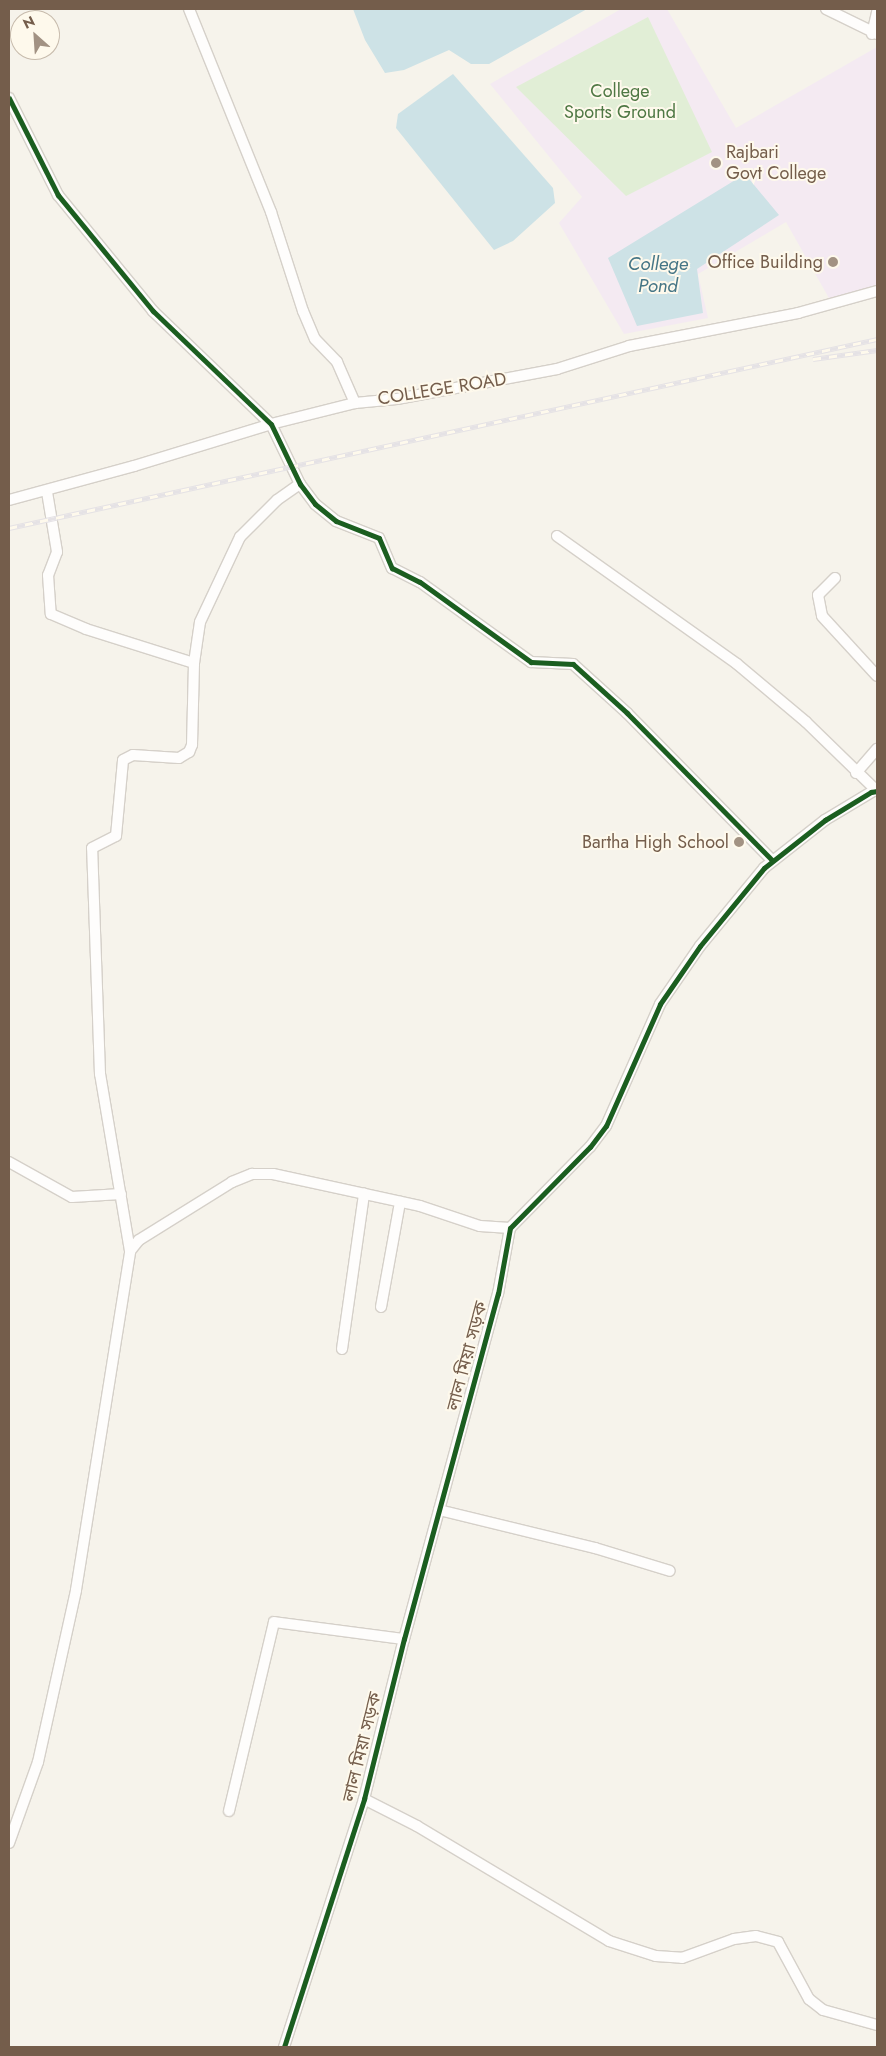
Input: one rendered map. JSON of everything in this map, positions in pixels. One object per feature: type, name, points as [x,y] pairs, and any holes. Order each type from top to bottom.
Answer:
[{"type":"street","points":[[189,9],[271,212],[303,311],[315,339],[337,362],[355,403]]},
{"type":"street","points":[[826,9],[875,34],[877,12]]},
{"type":"street","points":[[9,98],[58,195],[153,311],[271,424],[300,484],[315,504],[336,521],[379,538],[392,568],[420,582],[531,662],[573,664],[627,713],[772,860]]},
{"type":"street","name":"COLLEGE ROAD","points":[[9,500],[47,492],[271,424],[355,403],[398,399],[557,369],[629,346],[798,313],[877,291]]},
{"type":"street","points":[[9,1842],[38,1762],[76,1590],[130,1251],[100,1074],[90,856],[96,844],[112,841],[116,836],[123,760],[134,755],[179,758],[189,752],[192,745],[194,663],[200,622],[240,537],[277,500],[300,484]]},
{"type":"street","points":[[47,492],[57,552],[48,575],[51,614],[86,629],[194,663]]},
{"type":"street","points":[[130,1251],[139,1240],[167,1221],[232,1182],[252,1174],[273,1174],[400,1202],[480,1226],[510,1228],[590,1147],[606,1126],[660,1004],[700,946],[772,860],[825,820],[876,790],[856,773],[806,722],[737,664],[557,536]]},
{"type":"street","points":[[835,578],[818,595],[819,610],[877,676]]},
{"type":"street","points":[[856,773],[877,749]]},
{"type":"street","points":[[9,1162],[72,1197],[121,1194]]},
{"type":"street","points":[[342,1349],[364,1194]]},
{"type":"street","points":[[381,1307],[400,1202]]},
{"type":"street","name":"লাল মিয়া সড়ক","points":[[284,2047],[364,1798],[404,1639],[498,1294],[510,1228]]},
{"type":"street","points":[[439,1510],[595,1548],[670,1571]]},
{"type":"street","points":[[228,1811],[274,1622],[404,1639]]},
{"type":"street","points":[[364,1798],[417,1826],[609,1941],[656,1956],[682,1958],[734,1939],[756,1936],[778,1942],[809,1999],[823,2010],[877,2025]]},
{"type":"shaded area","name":"Rajbari Govt College","points":[[621,9],[667,9],[736,128],[877,47],[877,285],[830,300],[786,222],[698,274],[708,318],[624,334],[559,223],[582,197],[490,84]]},
{"type":"green space","name":"College Sports Ground","points":[[648,17],[712,152],[626,196],[516,87]]},
{"type":"water","points":[[353,9],[587,9],[489,64],[471,64],[449,50],[404,70],[385,73],[365,40]]},
{"type":"water","points":[[453,74],[553,188],[555,203],[513,241],[494,250],[396,128],[398,114]]},
{"type":"water","name":"College Pond","points":[[745,174],[779,215],[697,269],[703,313],[637,326],[608,258]]},
{"type":"railway","points":[[9,528],[877,339]]},
{"type":"railway","points":[[813,359],[877,350]]},
{"type":"cycle path","points":[[9,98],[58,195],[153,311],[271,424],[300,484],[315,504],[336,521],[379,538],[392,568],[420,582],[531,662],[573,664],[627,713],[772,860]]},
{"type":"cycle path","points":[[284,2047],[364,1799],[404,1639],[498,1294],[510,1228],[590,1147],[606,1126],[660,1004],[700,946],[764,868],[825,820],[871,792],[877,791]]},
{"type":"place","name":"Rajbari Govt College","points":[[716,163]]},
{"type":"place","name":"Office Building","points":[[833,262]]},
{"type":"place","name":"Bartha High School","points":[[739,842]]}]
